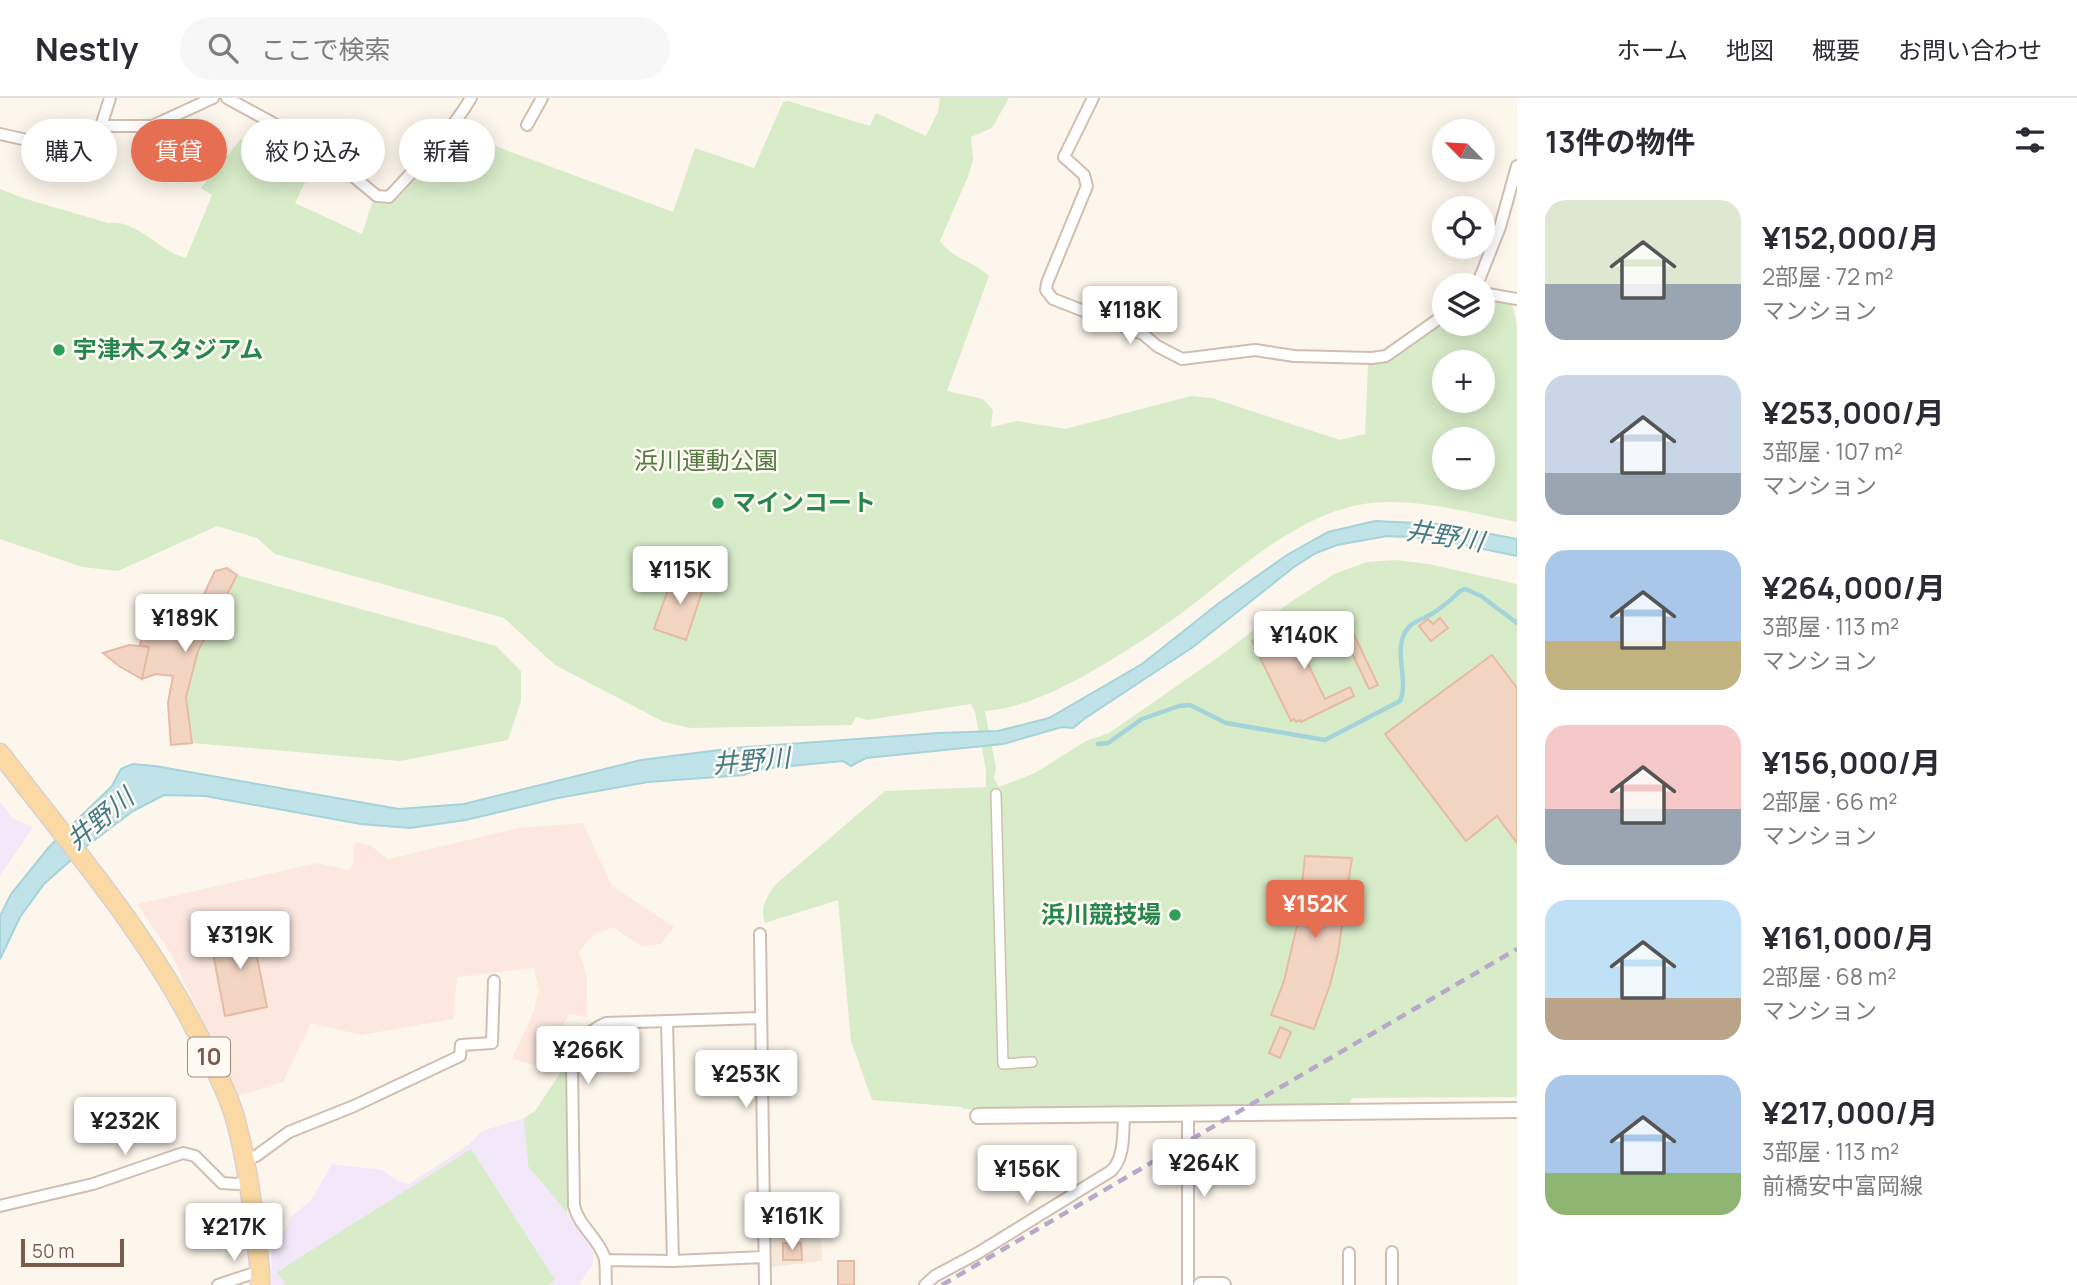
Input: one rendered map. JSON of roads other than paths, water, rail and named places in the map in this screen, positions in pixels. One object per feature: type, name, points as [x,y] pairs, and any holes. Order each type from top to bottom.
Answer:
[{"type":"main road","name":"10","points":[[0,753],[139,935],[188,1012],[235,1118],[248,1180],[260,1278]]},
{"type":"street","points":[[103,119],[110,98]]},
{"type":"street","points":[[117,126],[152,126],[213,98]]},
{"type":"street","points":[[226,98],[320,149],[377,196],[388,197],[458,120],[471,98]]},
{"type":"street","points":[[527,125],[542,98]]},
{"type":"street","points":[[1093,98],[1064,157],[1084,175],[1087,186],[1047,283],[1046,290],[1053,299],[1143,334],[1157,346],[1182,359],[1255,350],[1294,356],[1372,358],[1386,356],[1432,323]]},
{"type":"street","points":[[0,134],[21,139]]},
{"type":"street","points":[[1482,273],[1500,227],[1517,166]]},
{"type":"street","points":[[1495,295],[1517,299]]},
{"type":"street","points":[[996,794],[1001,1051],[1003,1064],[1032,1062]]},
{"type":"street","points":[[760,934],[765,1285]]},
{"type":"street","points":[[244,1160],[256,1156],[289,1132],[460,1056],[461,1045],[492,1043],[494,981]]},
{"type":"street","points":[[606,1285],[602,1251],[580,1222],[574,1206],[573,1058],[587,1035],[606,1023],[760,1018]]},
{"type":"street","points":[[667,1022],[673,1261]]},
{"type":"street","points":[[978,1116],[1517,1110]]},
{"type":"street","points":[[1188,1113],[1188,1285]]},
{"type":"street","points":[[925,1285],[935,1276],[978,1253],[1111,1171],[1120,1156],[1124,1114]]},
{"type":"street","points":[[0,1206],[93,1184],[183,1153],[195,1156],[222,1183],[237,1184],[248,1180]]},
{"type":"street","points":[[1392,1252],[1392,1285]]},
{"type":"street","points":[[1349,1253],[1349,1285]]},
{"type":"street","points":[[605,1260],[673,1261],[764,1257]]},
{"type":"street","points":[[218,1285],[260,1278]]},
{"type":"street","points":[[1201,1285],[1223,1285]]},
{"type":"water","name":"井野川","points":[[1375,521],[1438,524],[1517,539],[1517,556],[1435,539],[1407,537],[1387,536],[1337,545],[1316,553],[1294,567],[1193,647],[1073,728],[1062,727],[1003,744],[866,758],[851,766],[843,761],[758,769],[744,775],[648,782],[558,798],[466,820],[410,828],[361,824],[205,796],[164,795],[133,811],[88,845],[44,884],[20,917],[0,959],[0,916],[11,894],[49,847],[112,786],[121,769],[133,764],[399,809],[464,804],[641,760],[735,748],[998,731],[1049,718],[1142,664],[1219,603],[1287,555],[1328,532]]},
{"type":"waterway","points":[[1098,744],[1108,743],[1142,719],[1179,706],[1190,705],[1226,723],[1325,740],[1400,701],[1403,683],[1401,643],[1404,634],[1412,624],[1434,613],[1460,591],[1465,589],[1481,596],[1517,623]]},
{"type":"railway","points":[[942,1285],[1517,949]]},
{"type":"place","name":"宇津木スタジアム","points":[[59,350]]},
{"type":"place","name":"マインコート","points":[[718,503]]},
{"type":"place","name":"浜川競技場","points":[[1175,915]]},
{"type":"park label","name":"浜川運動公園","points":[[706,461]]}]
